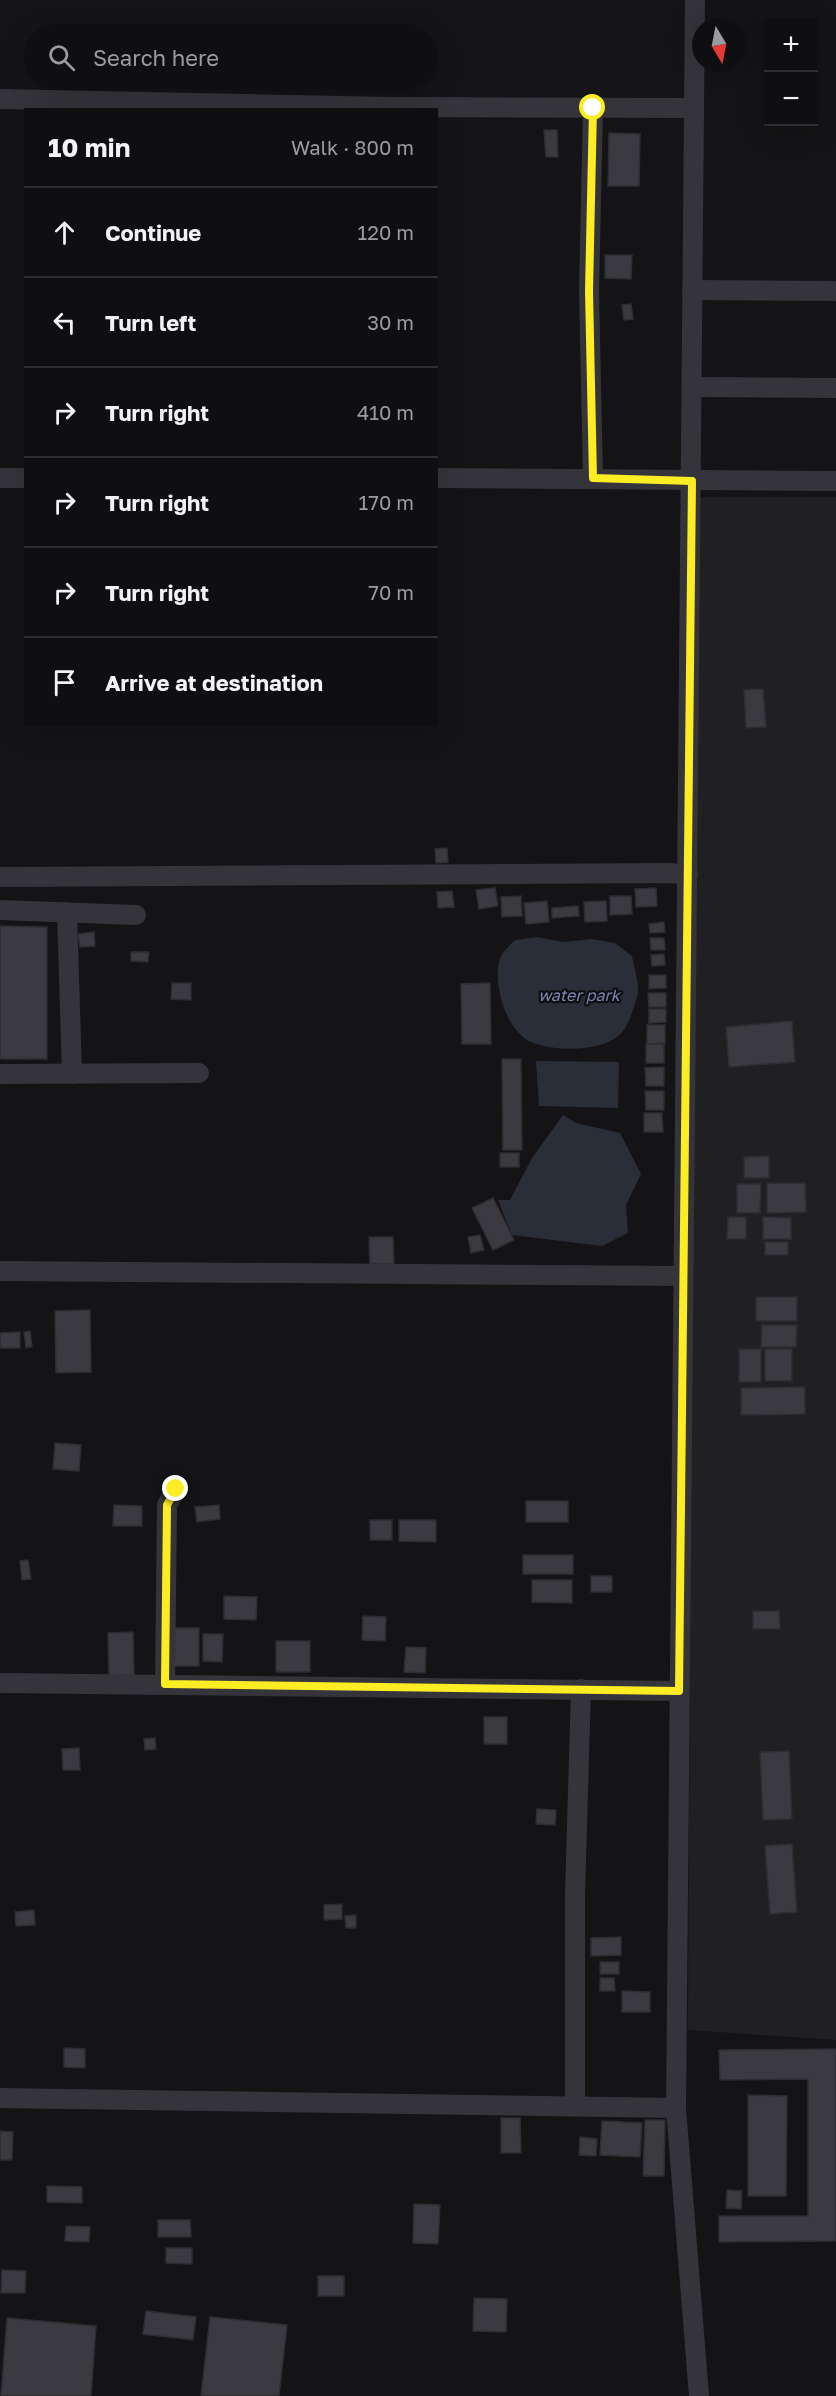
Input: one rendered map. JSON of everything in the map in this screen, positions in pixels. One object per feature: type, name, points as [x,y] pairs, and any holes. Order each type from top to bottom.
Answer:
[{"type":"street","points":[[695,0],[676,2108],[699,2396]]},
{"type":"street","points":[[0,99],[392,108],[693,108]]},
{"type":"street","points":[[593,108],[589,291],[593,478]]},
{"type":"street","points":[[692,290],[836,291]]},
{"type":"street","points":[[692,387],[836,388]]},
{"type":"street","points":[[0,478],[24,478]]},
{"type":"street","points":[[438,478],[836,481]]},
{"type":"street","points":[[0,877],[670,873],[688,875]]},
{"type":"street","points":[[0,910],[136,915]]},
{"type":"street","points":[[67,912],[72,1074]]},
{"type":"street","points":[[0,1074],[199,1073]]},
{"type":"street","points":[[0,1271],[682,1276]]},
{"type":"street","points":[[165,1684],[167,1505],[176,1489]]},
{"type":"street","points":[[0,1683],[679,1691]]},
{"type":"street","points":[[575,2106],[575,1894],[581,1689]]},
{"type":"street","points":[[0,2097],[676,2108]]},
{"type":"shaded area","points":[[696,497],[836,497],[836,2040],[688,2030]]},
{"type":"water","name":"water park","points":[[537,937],[563,942],[592,939],[615,943],[632,956],[638,993],[628,1023],[615,1038],[592,1047],[553,1048],[531,1042],[514,1028],[500,993],[498,968],[500,958],[515,940]]},
{"type":"water","points":[[536,1061],[619,1062],[618,1108],[539,1106]]},
{"type":"water","points":[[563,1115],[576,1123],[620,1133],[641,1174],[626,1205],[628,1233],[602,1246],[512,1235],[498,1200],[510,1200],[532,1158]]},
{"type":"building","points":[[544,130],[557,130],[558,157],[546,157]]},
{"type":"building","points":[[609,133],[640,134],[639,186],[608,186]]},
{"type":"building","points":[[605,255],[632,255],[631,279],[605,278]]},
{"type":"building","points":[[631,304],[633,319],[624,320],[622,305]]},
{"type":"building","points":[[763,689],[766,727],[746,728],[744,690]]},
{"type":"building","points":[[447,848],[448,862],[436,863],[435,849]]},
{"type":"building","points":[[495,888],[498,906],[479,909],[476,890]]},
{"type":"building","points":[[656,888],[657,906],[636,907],[635,889]]},
{"type":"building","points":[[452,891],[454,907],[438,908],[437,892]]},
{"type":"building","points":[[521,896],[522,916],[502,917],[501,897]]},
{"type":"building","points":[[610,896],[631,896],[632,914],[610,915]]},
{"type":"building","points":[[547,901],[549,922],[526,924],[524,903]]},
{"type":"building","points":[[606,901],[607,921],[585,922],[584,902]]},
{"type":"building","points":[[578,906],[579,916],[552,918],[552,908]]},
{"type":"building","points":[[664,922],[665,932],[650,933],[649,924]]},
{"type":"building","points":[[0,926],[47,927],[47,1059],[0,1059]]},
{"type":"building","points":[[94,932],[95,946],[80,947],[78,934]]},
{"type":"building","points":[[650,938],[664,938],[665,950],[651,950]]},
{"type":"building","points":[[131,952],[149,952],[148,962],[131,961]]},
{"type":"building","points":[[664,954],[665,965],[652,966],[651,955]]},
{"type":"building","points":[[649,975],[666,975],[666,988],[649,989]]},
{"type":"building","points":[[172,983],[191,983],[191,1000],[171,999]]},
{"type":"building","points":[[490,983],[491,1044],[462,1044],[461,984]]},
{"type":"building","points":[[648,993],[666,993],[666,1007],[649,1007]]},
{"type":"building","points":[[649,1009],[666,1009],[666,1022],[649,1023]]},
{"type":"building","points":[[792,1021],[795,1062],[729,1067],[726,1027]]},
{"type":"building","points":[[647,1025],[665,1025],[665,1043],[647,1044]]},
{"type":"building","points":[[646,1044],[664,1044],[664,1063],[646,1063]]},
{"type":"building","points":[[502,1059],[521,1059],[522,1150],[503,1150]]},
{"type":"building","points":[[664,1067],[664,1086],[646,1086],[645,1068]]},
{"type":"building","points":[[645,1091],[664,1091],[664,1110],[646,1110]]},
{"type":"building","points":[[644,1113],[662,1113],[663,1132],[644,1132]]},
{"type":"building","points":[[500,1153],[519,1153],[519,1167],[500,1167]]},
{"type":"building","points":[[769,1156],[769,1178],[744,1178],[744,1157]]},
{"type":"building","points":[[767,1183],[805,1183],[806,1212],[767,1213]]},
{"type":"building","points":[[737,1184],[761,1184],[760,1213],[737,1213]]},
{"type":"building","points":[[493,1198],[514,1240],[493,1250],[472,1208]]},
{"type":"building","points":[[728,1217],[746,1217],[746,1239],[727,1239]]},
{"type":"building","points":[[763,1217],[791,1218],[791,1239],[763,1239]]},
{"type":"building","points":[[480,1235],[484,1250],[471,1253],[468,1237]]},
{"type":"building","points":[[369,1237],[393,1237],[394,1264],[370,1264]]},
{"type":"building","points":[[765,1242],[788,1242],[788,1255],[765,1255]]},
{"type":"building","points":[[756,1297],[797,1297],[797,1321],[756,1321]]},
{"type":"building","points":[[90,1310],[91,1372],[56,1373],[55,1311]]},
{"type":"building","points":[[762,1325],[797,1325],[796,1347],[761,1347]]},
{"type":"building","points":[[30,1331],[32,1347],[26,1348],[24,1332]]},
{"type":"building","points":[[20,1332],[20,1348],[0,1348],[0,1333]]},
{"type":"building","points":[[739,1349],[761,1349],[761,1382],[739,1382]]},
{"type":"building","points":[[765,1349],[792,1349],[792,1381],[765,1381]]},
{"type":"building","points":[[805,1387],[805,1414],[741,1415],[741,1388]]},
{"type":"building","points":[[55,1443],[81,1445],[79,1471],[53,1469]]},
{"type":"building","points":[[526,1501],[568,1501],[568,1522],[526,1522]]},
{"type":"building","points":[[114,1505],[142,1506],[142,1526],[113,1526]]},
{"type":"building","points":[[219,1505],[220,1519],[197,1522],[195,1507]]},
{"type":"building","points":[[370,1520],[392,1520],[392,1540],[370,1540]]},
{"type":"building","points":[[399,1520],[436,1520],[436,1542],[399,1541]]},
{"type":"building","points":[[523,1555],[573,1555],[573,1574],[523,1574]]},
{"type":"building","points":[[28,1560],[31,1579],[22,1580],[20,1561]]},
{"type":"building","points":[[591,1576],[612,1576],[612,1592],[591,1592]]},
{"type":"building","points":[[532,1580],[572,1580],[572,1603],[532,1602]]},
{"type":"building","points":[[224,1596],[257,1597],[256,1620],[224,1619]]},
{"type":"building","points":[[753,1611],[779,1611],[780,1629],[753,1629]]},
{"type":"building","points":[[363,1616],[386,1617],[385,1641],[362,1640]]},
{"type":"building","points":[[172,1628],[199,1628],[199,1666],[172,1666]]},
{"type":"building","points":[[133,1632],[134,1675],[109,1676],[108,1633]]},
{"type":"building","points":[[203,1634],[223,1634],[222,1662],[203,1661]]},
{"type":"building","points":[[276,1641],[310,1641],[310,1672],[276,1672]]},
{"type":"building","points":[[406,1647],[426,1648],[425,1673],[404,1672]]},
{"type":"building","points":[[484,1717],[507,1717],[507,1744],[484,1744]]},
{"type":"building","points":[[155,1738],[156,1749],[145,1750],[144,1739]]},
{"type":"building","points":[[79,1748],[80,1770],[63,1770],[62,1749]]},
{"type":"building","points":[[789,1751],[792,1819],[763,1820],[760,1752]]},
{"type":"building","points":[[537,1809],[556,1810],[555,1825],[536,1824]]},
{"type":"building","points":[[792,1844],[797,1912],[770,1914],[765,1846]]},
{"type":"building","points":[[342,1904],[342,1919],[324,1920],[324,1905]]},
{"type":"building","points":[[34,1910],[35,1925],[16,1926],[15,1912]]},
{"type":"building","points":[[356,1915],[356,1928],[346,1928],[345,1916]]},
{"type":"building","points":[[621,1937],[621,1955],[591,1956],[591,1938]]},
{"type":"building","points":[[600,1962],[619,1962],[619,1974],[600,1974]]},
{"type":"building","points":[[600,1978],[614,1978],[615,1991],[600,1991]]},
{"type":"building","points":[[622,1991],[650,1992],[650,2012],[622,2012]]},
{"type":"building","points":[[64,2048],[85,2049],[85,2068],[64,2067]]},
{"type":"building","points":[[836,2049],[836,2241],[719,2242],[719,2216],[808,2216],[808,2079],[720,2080],[719,2050]]},
{"type":"building","points":[[748,2095],[787,2096],[786,2196],[748,2196]]},
{"type":"building","points":[[501,2118],[520,2118],[521,2153],[501,2153]]},
{"type":"building","points":[[645,2120],[665,2120],[664,2176],[643,2176]]},
{"type":"building","points":[[602,2121],[642,2123],[640,2157],[600,2155]]},
{"type":"building","points":[[0,2131],[13,2132],[12,2160],[0,2160]]},
{"type":"building","points":[[580,2137],[597,2139],[596,2156],[579,2155]]},
{"type":"building","points":[[47,2186],[82,2187],[82,2203],[47,2202]]},
{"type":"building","points":[[727,2190],[742,2191],[741,2209],[726,2208]]},
{"type":"building","points":[[414,2204],[440,2205],[438,2244],[413,2243]]},
{"type":"building","points":[[158,2220],[190,2220],[191,2237],[158,2237]]},
{"type":"building","points":[[66,2226],[90,2227],[89,2242],[65,2241]]},
{"type":"building","points":[[166,2248],[192,2248],[192,2264],[166,2263]]},
{"type":"building","points":[[2,2270],[26,2271],[25,2293],[1,2293]]},
{"type":"building","points":[[318,2276],[344,2276],[344,2296],[318,2296]]},
{"type":"building","points":[[474,2298],[507,2299],[506,2332],[473,2331]]},
{"type":"building","points":[[146,2311],[196,2317],[193,2340],[143,2334]]},
{"type":"building","points":[[210,2317],[287,2325],[279,2396],[201,2396]]},
{"type":"building","points":[[7,2318],[96,2326],[91,2396],[1,2396]]},
{"type":"route","points":[[176,1489],[167,1505],[165,1684],[679,1691],[692,481],[593,478],[589,291],[593,108]]}]
